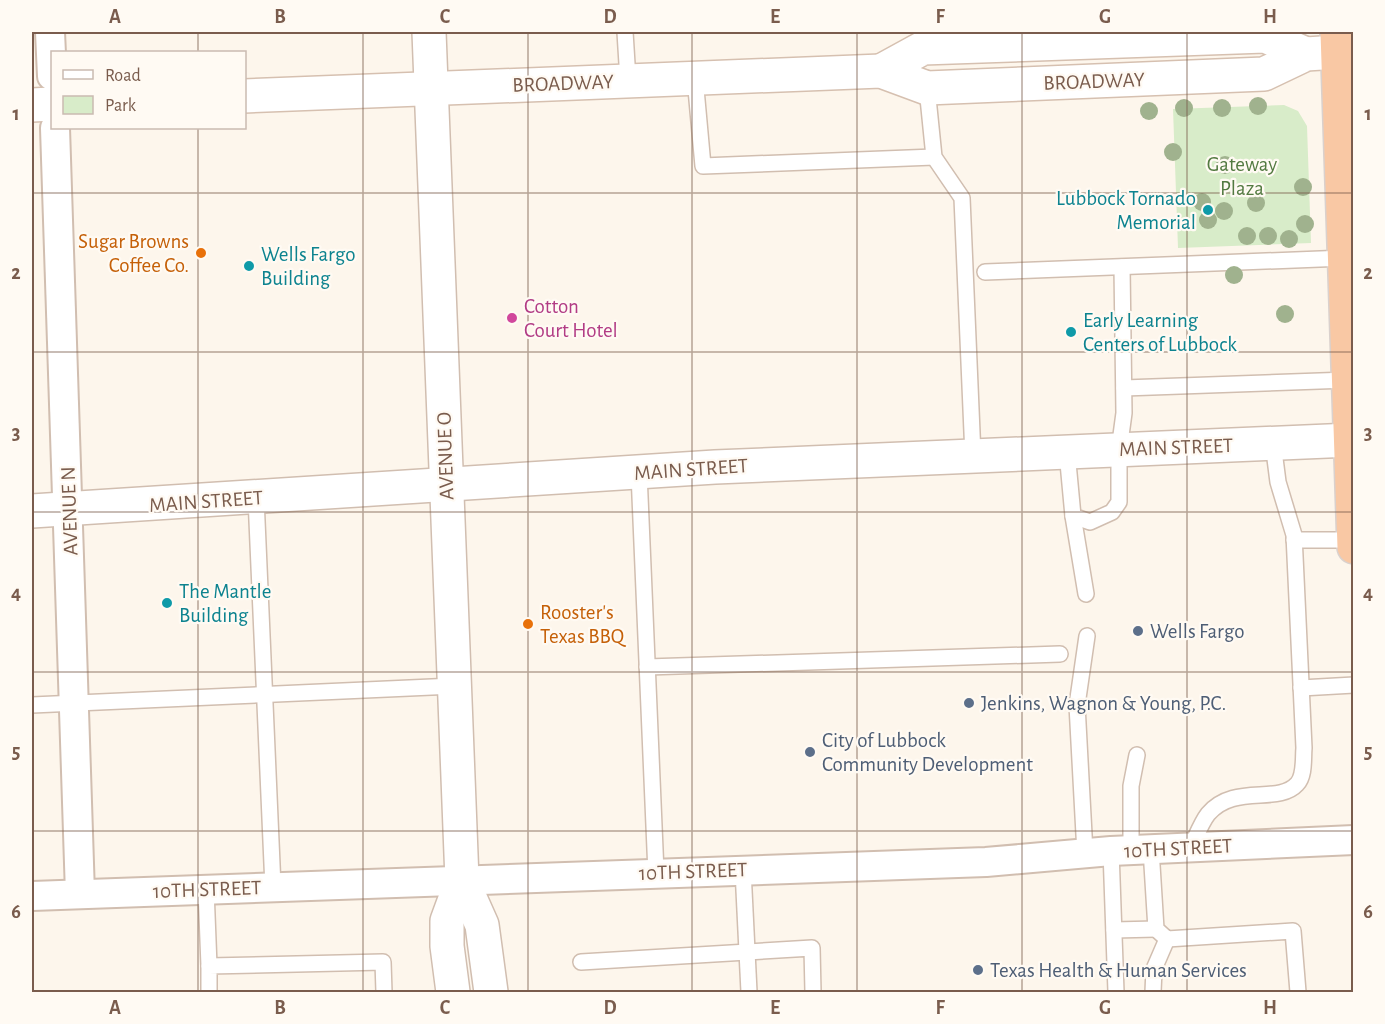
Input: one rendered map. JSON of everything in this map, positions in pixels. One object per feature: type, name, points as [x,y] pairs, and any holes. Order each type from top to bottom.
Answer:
[{"type":"highway","points":[[1343,45],[1345,258],[1353,547]]},
{"type":"street","points":[[50,32],[51,54]]},
{"type":"street","name":"AVENUE O","points":[[429,32],[462,880],[482,925],[491,993]]},
{"type":"street","name":"BROADWAY","points":[[881,70],[922,48],[1265,36],[1306,54]]},
{"type":"street","name":"BROADWAY","points":[[246,96],[881,70],[927,88],[1264,74],[1306,54],[1343,45]]},
{"type":"street","points":[[32,105],[51,104]]},
{"type":"street","name":"AVENUE N","points":[[55,129],[70,510],[80,894]]},
{"type":"street","name":"MAIN STREET","points":[[32,511],[446,487],[639,472],[1351,440]]},
{"type":"street","name":"10TH STREET","points":[[32,896],[986,862],[1120,851],[1353,840]]},
{"type":"street","name":"AVENUE O","points":[[453,993],[447,946],[447,921],[462,880]]},
{"type":"lane","points":[[625,32],[628,80]]},
{"type":"lane","points":[[696,78],[703,166],[934,157]]},
{"type":"lane","points":[[927,88],[934,157],[962,198],[973,456]]},
{"type":"lane","points":[[985,272],[1345,258]]},
{"type":"lane","points":[[1073,516],[1090,522],[1112,512],[1119,502],[1119,450],[1123,428],[1124,388],[1122,267]]},
{"type":"lane","points":[[1124,388],[1348,380]]},
{"type":"lane","points":[[1191,847],[1208,814],[1225,801],[1238,795],[1285,792],[1298,784],[1302,774],[1304,748],[1294,540],[1278,482],[1274,443]]},
{"type":"lane","points":[[1067,452],[1073,516],[1086,594]]},
{"type":"lane","points":[[639,472],[656,873]]},
{"type":"lane","points":[[256,498],[273,886]]},
{"type":"lane","points":[[1294,540],[1353,540]]},
{"type":"lane","points":[[1087,636],[1077,705],[1120,851],[1161,934],[1154,969],[1153,993]]},
{"type":"lane","points":[[647,667],[1060,654]]},
{"type":"lane","points":[[1301,688],[1353,685]]},
{"type":"lane","points":[[32,705],[454,686]]},
{"type":"lane","points":[[1116,993],[1114,930],[1120,851],[1137,755]]},
{"type":"lane","points":[[743,870],[749,993]]},
{"type":"lane","points":[[206,889],[209,993]]},
{"type":"lane","points":[[1114,930],[1161,934],[1293,931],[1298,993]]},
{"type":"lane","points":[[581,962],[747,950],[812,948],[813,993]]},
{"type":"lane","points":[[209,966],[383,962],[384,993]]},
{"type":"green space","name":"Gateway Plaza","points":[[1284,105],[1298,111],[1307,126],[1311,243],[1178,248],[1173,109]]},
{"type":"place","name":"Lubbock Tornado Memorial","points":[[1208,210]]},
{"type":"place","name":"Sugar Browns Coffee Co.","points":[[201,253]]},
{"type":"place","name":"Wells Fargo Building","points":[[249,266]]},
{"type":"place","name":"Cotton Court Hotel","points":[[512,318]]},
{"type":"place","name":"Early Learning Centers of Lubbock","points":[[1071,332]]},
{"type":"place","name":"The Mantle Building","points":[[167,603]]},
{"type":"place","name":"Rooster's Texas BBQ","points":[[528,624]]},
{"type":"place","name":"Wells Fargo","points":[[1138,631]]},
{"type":"place","name":"Jenkins, Wagnon & Young, P.C.","points":[[969,703]]},
{"type":"place","name":"City of Lubbock Community Development","points":[[810,752]]},
{"type":"place","name":"Texas Health & Human Services","points":[[978,970]]}]
